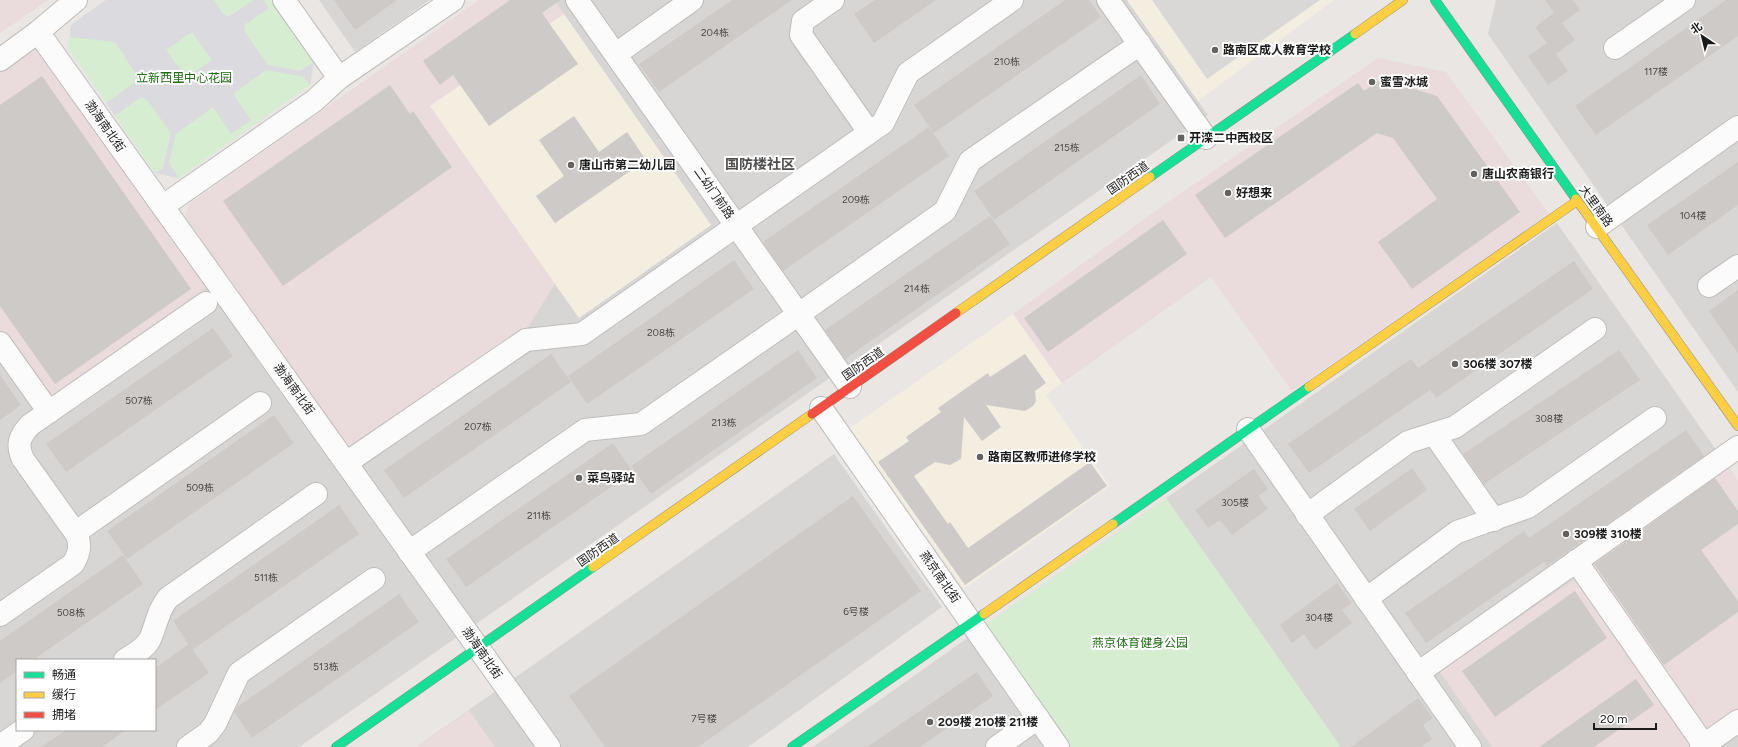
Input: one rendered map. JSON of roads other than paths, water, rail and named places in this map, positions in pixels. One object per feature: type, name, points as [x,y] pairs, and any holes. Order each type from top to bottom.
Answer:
[{"type":"street","points":[[1,56],[38,32],[76,0]]},
{"type":"street","points":[[284,0],[339,78]]},
{"type":"street","points":[[162,206],[314,101],[339,78],[453,0]]},
{"type":"street","name":"二幼门前路","points":[[577,0],[850,387]]},
{"type":"street","points":[[616,54],[692,0]]},
{"type":"street","points":[[833,0],[803,21],[802,35],[870,132]]},
{"type":"street","points":[[346,463],[526,340],[582,334],[883,123],[908,73],[1012,0]]},
{"type":"street","points":[[1108,0],[1206,138]]},
{"type":"street","name":"国防西道","points":[[336,747],[1403,0]]},
{"type":"street","name":"大里南路","points":[[1435,0],[1738,426]]},
{"type":"street","points":[[1615,48],[1684,0]]},
{"type":"street","name":"渤海南北街","points":[[38,32],[549,747]]},
{"type":"street","points":[[410,552],[585,430],[640,424],[799,314],[945,211],[970,161],[1140,44]]},
{"type":"street","points":[[1597,227],[1738,127]]},
{"type":"street","points":[[792,747],[1578,201]]},
{"type":"street","points":[[1709,286],[1738,266]]},
{"type":"street","points":[[0,615],[72,564],[78,556],[80,543],[77,535],[22,459],[19,450],[19,441],[22,433],[30,425],[206,303]]},
{"type":"street","points":[[1308,515],[1408,442],[1455,427],[1595,329]]},
{"type":"street","points":[[0,343],[49,412]]},
{"type":"street","points":[[77,535],[82,528],[260,403]]},
{"type":"street","name":"燕京南北街","points":[[821,408],[1058,747]]},
{"type":"street","points":[[1366,599],[1457,532],[1528,507],[1655,418]]},
{"type":"street","points":[[1248,429],[1470,747]]},
{"type":"street","points":[[1434,434],[1494,520]]},
{"type":"street","points":[[1418,672],[1738,447]]},
{"type":"street","points":[[126,659],[143,648],[149,640],[163,603],[168,598],[316,494]]},
{"type":"street","points":[[1576,561],[1703,746],[1738,721]]},
{"type":"street","points":[[188,747],[208,733],[215,724],[239,673],[374,579]]},
{"type":"street","points":[[997,747],[1038,718]]},
{"type":"street","points":[[0,746],[22,731]]},
{"type":"place","name":"路南区成人教育学校","points":[[1215,50]]},
{"type":"place","name":"蜜雪冰城","points":[[1372,82]]},
{"type":"place","name":"开滦二中西校区","points":[[1181,138]]},
{"type":"place","name":"唐山市第二幼儿园","points":[[571,165]]},
{"type":"place","name":"唐山农商银行","points":[[1474,174]]},
{"type":"place","name":"好想来","points":[[1228,193]]},
{"type":"place","name":"306楼 307楼","points":[[1455,364]]},
{"type":"place","name":"路南区教师进修学校","points":[[980,457]]},
{"type":"place","name":"菜鸟驿站","points":[[579,478]]},
{"type":"place","name":"309楼 310楼","points":[[1566,534]]},
{"type":"place","name":"209楼 210楼 211楼","points":[[930,722]]},
{"type":"district","name":"国防楼社区","points":[[760,164]]},
{"type":"park label","name":"立新西里中心花园","points":[[184,78]]},
{"type":"park label","name":"燕京体育健身公园","points":[[1140,643]]}]
